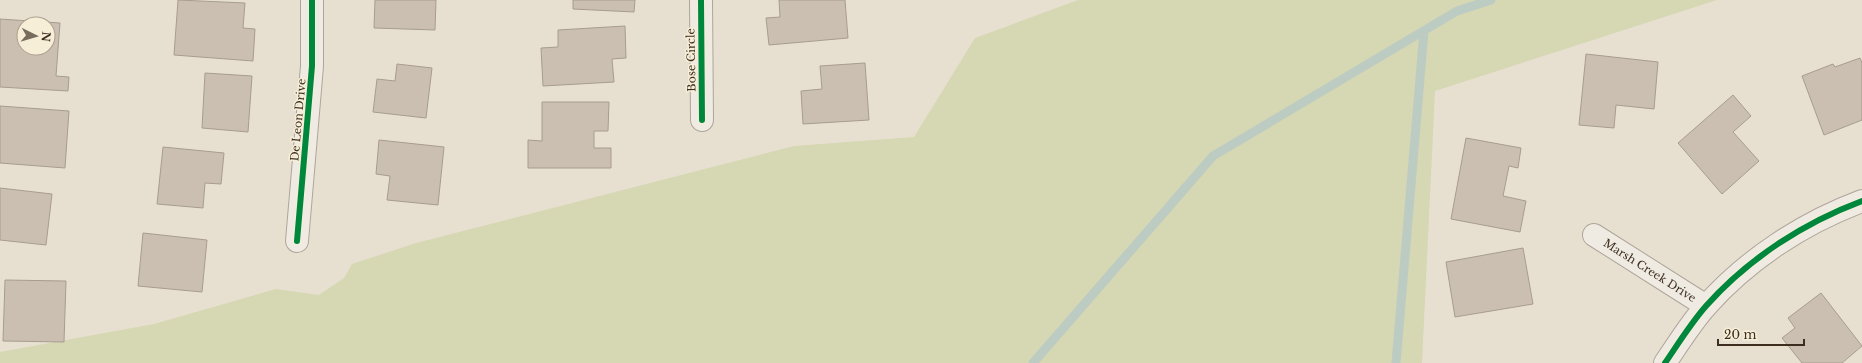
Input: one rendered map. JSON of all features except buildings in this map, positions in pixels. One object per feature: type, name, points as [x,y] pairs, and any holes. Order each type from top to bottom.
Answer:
[{"type":"street","name":"De Leon Drive","points":[[297,241],[312,66],[312,0]]},
{"type":"street","name":"Bose Circle","points":[[701,0],[702,120]]},
{"type":"street","name":"Marsh Creek Drive","points":[[1665,363],[1706,306],[1736,276],[1769,250],[1805,227],[1843,208],[1862,201]]},
{"type":"street","name":"Marsh Creek Drive","points":[[1594,235],[1706,306]]},
{"type":"green space","points":[[1078,0],[1717,0],[1435,91],[1422,363],[0,363],[0,352],[154,324],[276,289],[319,295],[344,278],[352,264],[416,243],[794,146],[914,137],[975,38]]},
{"type":"waterway","points":[[1033,363],[1213,156],[1457,11],[1491,0]]},
{"type":"waterway","points":[[1396,363],[1424,31]]},
{"type":"cycle path","points":[[297,241],[312,66],[312,0]]},
{"type":"cycle path","points":[[701,0],[702,120]]},
{"type":"cycle path","points":[[1665,363],[1706,306],[1722,289],[1758,258],[1798,231],[1862,201]]}]
